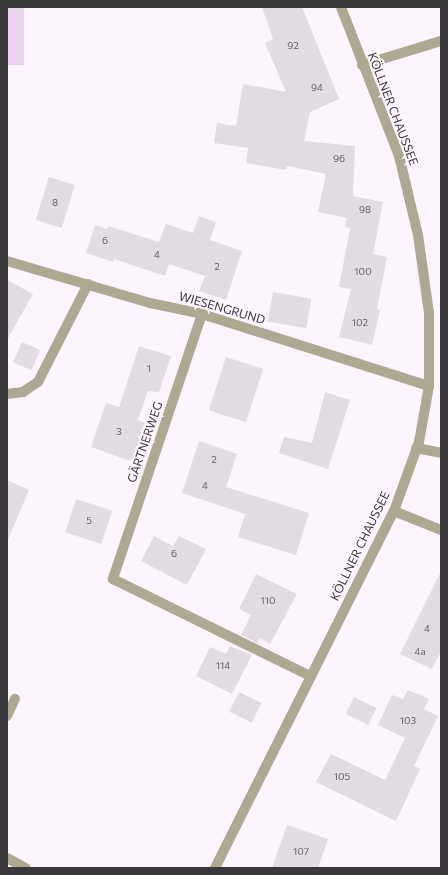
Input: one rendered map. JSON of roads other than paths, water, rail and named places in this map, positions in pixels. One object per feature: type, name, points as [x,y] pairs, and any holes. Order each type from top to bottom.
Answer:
[{"type":"street","name":"KÖLLNER CHAUSSEE","points":[[215,868],[394,511],[416,448],[429,386],[429,313],[418,235],[399,156],[362,65],[341,7]]},
{"type":"street","points":[[362,65],[441,41]]},
{"type":"street","name":"WIESENGRUND","points":[[7,261],[202,314],[429,386]]},
{"type":"street","points":[[7,394],[23,392],[38,382],[88,284]]},
{"type":"street","name":"GÄRTNERWEG","points":[[202,314],[113,579],[310,676]]},
{"type":"street","points":[[416,448],[441,453]]},
{"type":"street","points":[[394,511],[441,530]]},
{"type":"street","points":[[7,716],[15,699]]},
{"type":"street","points":[[7,858],[26,868]]}]
